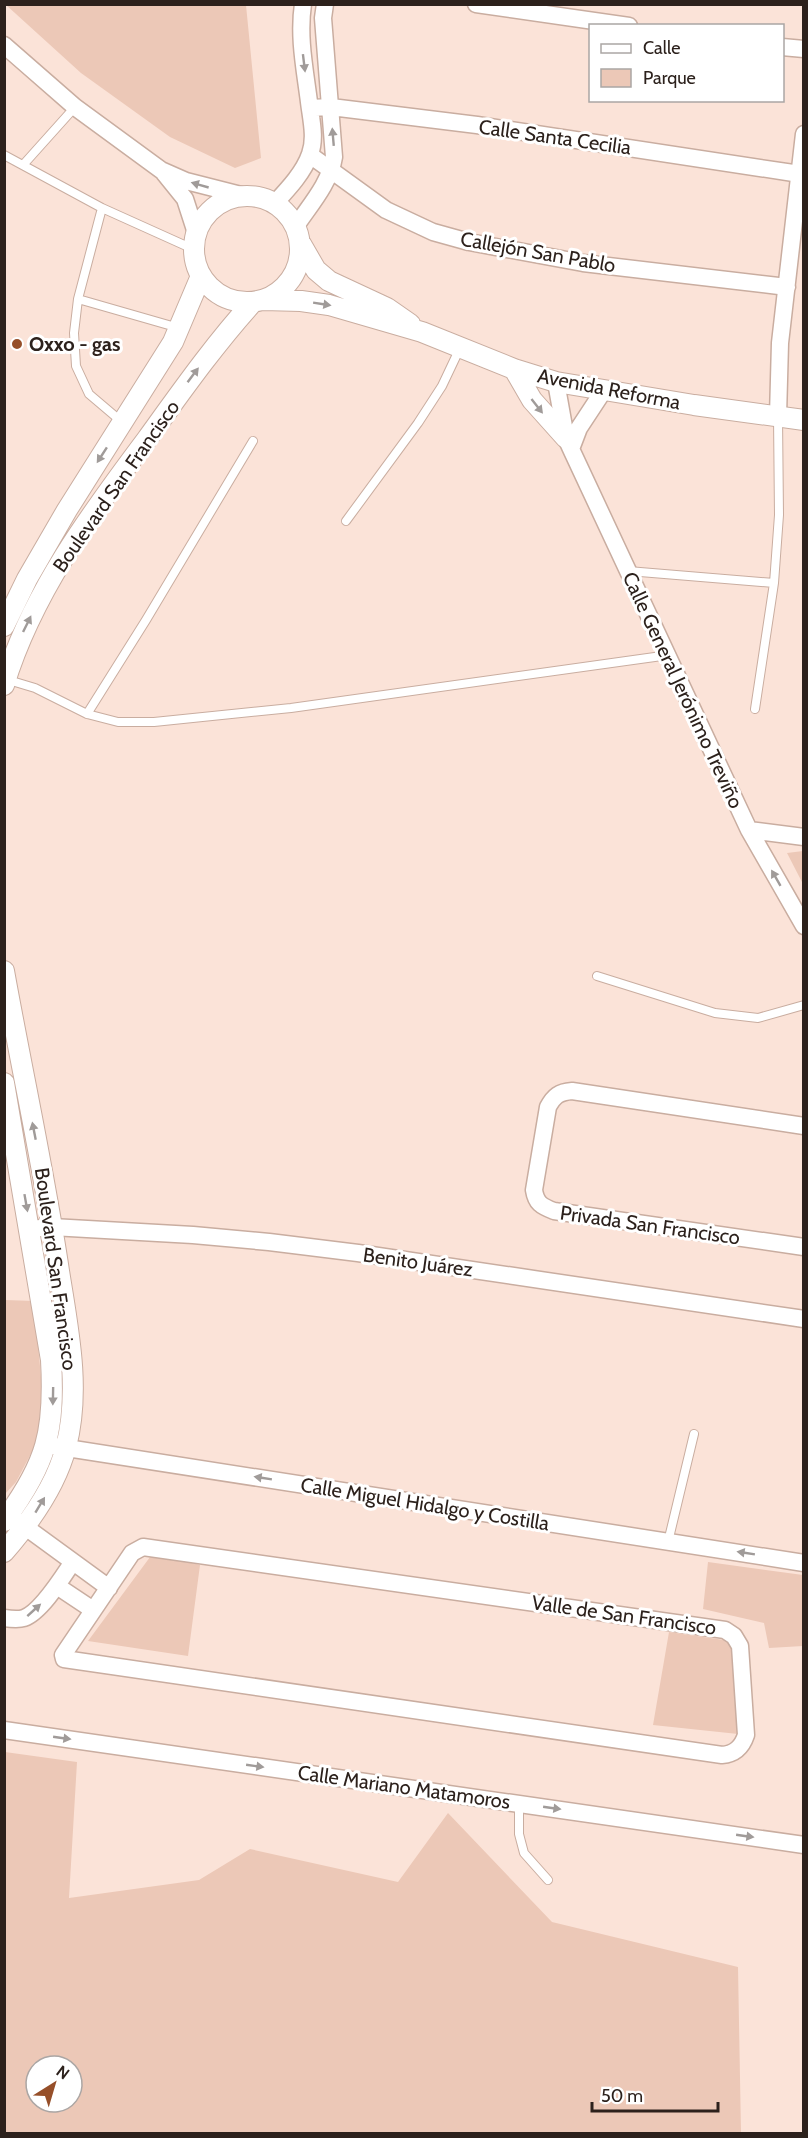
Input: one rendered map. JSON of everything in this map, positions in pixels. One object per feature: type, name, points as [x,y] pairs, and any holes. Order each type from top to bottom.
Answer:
[{"type":"street","points":[[275,203],[289,188],[310,155],[313,137],[300,31],[303,4]]},
{"type":"street","points":[[298,235],[332,169],[334,149],[324,27],[325,4]]},
{"type":"street","points":[[476,4],[615,24]]},
{"type":"street","points":[[4,45],[75,108],[161,170],[186,181],[241,195],[258,196],[275,203],[287,213],[298,235],[299,262],[292,278],[280,292],[258,301],[232,300],[215,291],[201,276],[196,263],[185,199],[161,170]]},
{"type":"street","points":[[784,46],[804,49]]},
{"type":"street","name":"Calle Santa Cecilia","points":[[310,108],[331,107],[477,125],[800,174]]},
{"type":"street","points":[[778,416],[780,343],[804,134]]},
{"type":"street","name":"Callejón San Pablo","points":[[310,155],[386,210],[433,232],[469,242],[583,263],[787,287]]},
{"type":"street","points":[[194,241],[202,219],[212,208],[241,195]]},
{"type":"street","name":"Avenida Reforma","points":[[298,235],[316,270],[329,281],[387,308],[422,332]]},
{"type":"street","name":"Boulevard San Francisco","points":[[4,626],[44,549],[180,329],[201,276]]},
{"type":"street","name":"Avenida Reforma","points":[[258,301],[301,301],[329,305],[422,332],[514,369],[556,382],[804,420]]},
{"type":"street","name":"Boulevard San Francisco","points":[[5,681],[23,632],[46,588],[86,523],[223,336],[258,301]]},
{"type":"street","points":[[514,369],[531,400],[568,443],[604,390]]},
{"type":"street","name":"Calle General Jerónimo Treviño","points":[[556,382],[568,443],[749,830],[804,926]]},
{"type":"street","points":[[749,830],[804,837]]},
{"type":"street","name":"Boulevard San Francisco","points":[[4,971],[52,1227],[69,1334],[72,1376],[72,1415],[66,1448],[43,1500],[25,1528],[4,1552]]},
{"type":"street","name":"Boulevard San Francisco","points":[[4,1083],[51,1360],[54,1398],[46,1445],[31,1482],[7,1518]]},
{"type":"street","name":"Privada San Francisco","points":[[804,1126],[572,1091],[561,1092],[554,1097],[548,1107],[534,1190],[535,1199],[540,1206],[554,1211],[804,1247]]},
{"type":"street","name":"Benito Juárez","points":[[30,1229],[52,1227],[193,1235],[302,1246],[804,1319]]},
{"type":"street","name":"Calle Miguel Hidalgo y Costilla","points":[[46,1445],[804,1563]]},
{"type":"street","points":[[7,1518],[25,1528],[109,1588]]},
{"type":"street","name":"Valle de San Francisco","points":[[143,1547],[719,1628],[729,1632],[740,1646],[746,1735],[736,1751],[729,1755],[722,1755],[64,1659],[63,1655],[93,1610],[132,1553],[143,1547]]},
{"type":"street","points":[[4,1618],[19,1619],[30,1615],[57,1586],[72,1563]]},
{"type":"street","points":[[57,1586],[93,1610]]},
{"type":"street","name":"Calle Mariano Matamoros","points":[[4,1730],[804,1845]]},
{"type":"lane","points":[[23,165],[75,108]]},
{"type":"lane","points":[[4,155],[102,208],[194,241]]},
{"type":"lane","points":[[102,208],[78,299],[74,333],[76,366],[89,394],[123,423]]},
{"type":"lane","points":[[78,299],[180,329]]},
{"type":"lane","points":[[346,521],[418,423],[442,386],[460,348]]},
{"type":"lane","points":[[755,710],[774,583],[779,515],[778,416]]},
{"type":"lane","points":[[87,714],[253,441]]},
{"type":"lane","points":[[628,571],[774,583]]},
{"type":"lane","points":[[5,681],[34,688],[87,714],[118,722],[154,722],[279,710],[669,655]]},
{"type":"lane","points":[[597,976],[715,1013],[758,1018],[804,1005]]},
{"type":"lane","points":[[668,1542],[694,1434]]},
{"type":"lane","points":[[519,1804],[519,1834],[524,1853],[548,1880]]},
{"type":"green space","points":[[5,4],[246,5],[261,158],[235,168],[170,137],[81,73]]},
{"type":"green space","points":[[804,851],[803,884],[787,853]]},
{"type":"green space","points":[[5,1300],[34,1301],[44,1410],[36,1444],[16,1482],[5,1494]]},
{"type":"green space","points":[[153,1553],[200,1565],[188,1656],[88,1641]]},
{"type":"green space","points":[[708,1562],[803,1575],[803,1646],[769,1648],[764,1623],[703,1609]]},
{"type":"green space","points":[[669,1632],[731,1641],[738,1734],[653,1725]]},
{"type":"green space","points":[[5,1752],[77,1762],[69,1898],[199,1880],[250,1849],[398,1882],[448,1813],[552,1922],[738,1967],[741,2133],[5,2133]]},
{"type":"place","name":"Oxxo - gas","points":[[17,344]]}]
